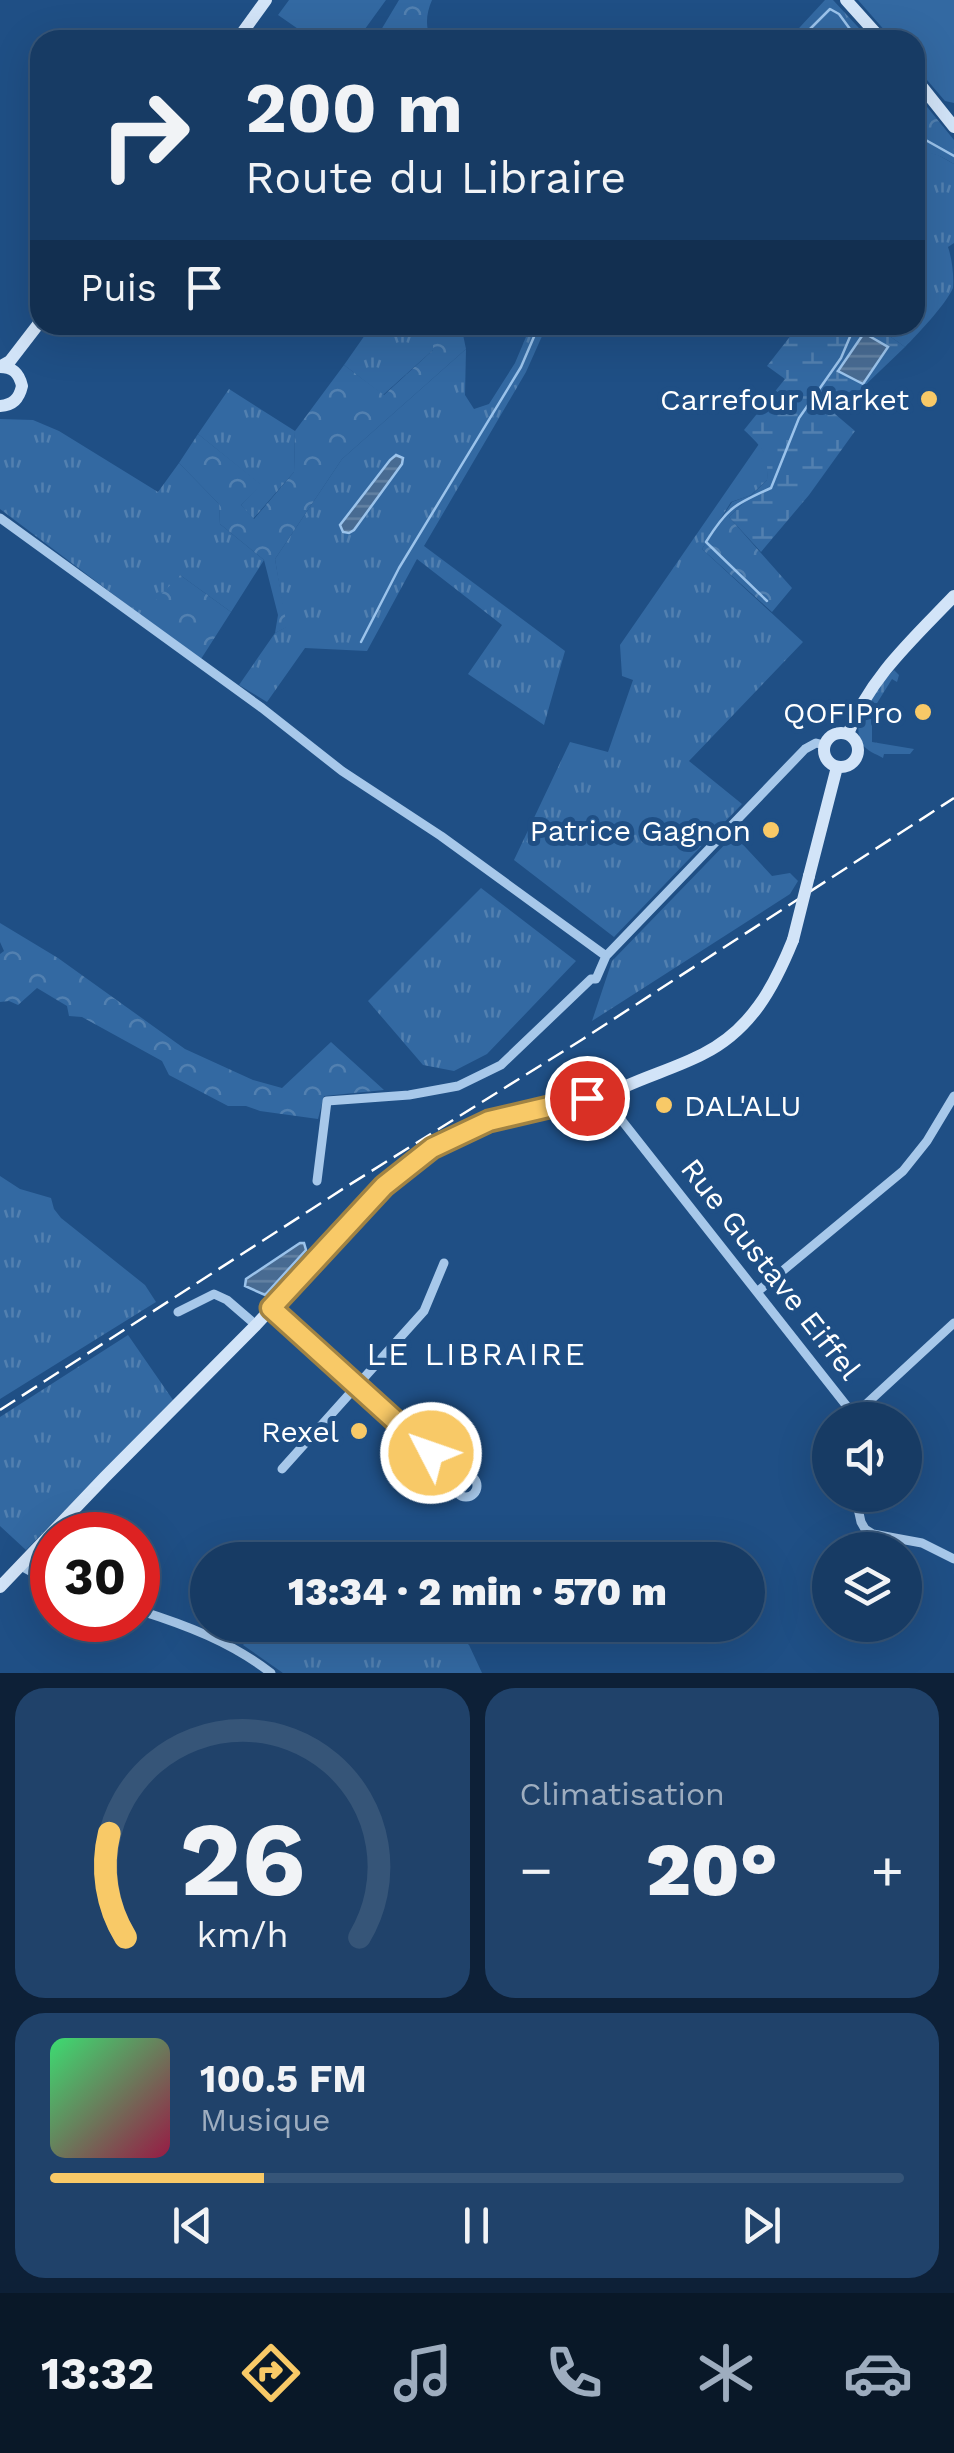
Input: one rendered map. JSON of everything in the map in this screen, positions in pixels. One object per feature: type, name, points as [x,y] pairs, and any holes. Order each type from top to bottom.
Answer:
[{"type":"main road","points":[[245,30],[266,0]]},
{"type":"main road","points":[[846,0],[873,30]]},
{"type":"main road","points":[[925,91],[954,127]]},
{"type":"main road","points":[[1,366],[32,335]]},
{"type":"main road","points":[[0,406],[10,405],[20,394],[23,362],[36,335]]},
{"type":"main road","points":[[1,366],[20,378]]},
{"type":"main road","points":[[848,734],[876,680],[954,596]]},
{"type":"main road","points":[[848,734],[858,747],[856,758],[848,766],[837,767],[824,756],[824,745],[831,736],[848,734]]},
{"type":"main road","points":[[624,1087],[704,1054],[724,1041],[761,1004],[777,980],[793,940],[837,767]]},
{"type":"main road","points":[[612,1075],[624,1087],[622,1102],[609,1110],[598,1107],[591,1098],[590,1087],[601,1076],[612,1075]]},
{"type":"main road","points":[[0,1588],[256,1325],[384,1186],[432,1148],[489,1121],[591,1098]]},
{"type":"street","points":[[0,518],[342,770],[441,836],[606,956]]},
{"type":"street","points":[[316,1181],[327,1100],[458,1086],[502,1065],[545,1021],[596,979],[606,956],[805,750],[816,743],[824,745]]},
{"type":"street","points":[[757,1292],[904,1171],[954,1096]]},
{"type":"street","name":"Rue Gustave Eiffel","points":[[614,1108],[841,1402]]},
{"type":"street","points":[[282,1469],[424,1312],[444,1264]]},
{"type":"street","points":[[178,1312],[214,1294],[256,1325]]},
{"type":"street","points":[[271,1308],[459,1478]]},
{"type":"street","points":[[868,1402],[954,1324]]},
{"type":"street","points":[[859,1512],[861,1522],[874,1534],[922,1543],[954,1559]]},
{"type":"street","points":[[21,1566],[30,1571]]},
{"type":"street","points":[[160,1616],[234,1646],[271,1673]]},
{"type":"green space","points":[[289,0],[386,0],[364,30],[300,30],[278,15]]},
{"type":"green space","points":[[399,0],[432,0],[428,30],[381,30]]},
{"type":"green space","points":[[825,0],[833,0],[861,30],[797,30]]},
{"type":"green space","points":[[858,0],[954,0],[954,103],[945,101],[925,78],[925,30],[884,30]]},
{"type":"green space","points":[[925,104],[954,140],[954,164],[925,154]]},
{"type":"green space","points":[[925,151],[954,164],[954,243],[948,247],[953,288],[925,325]]},
{"type":"green space","points":[[365,335],[433,335],[433,350],[383,395],[344,365]]},
{"type":"green space","points":[[433,335],[463,335],[466,349],[342,459],[275,559],[287,627],[275,633],[278,615],[264,560],[220,524],[219,504],[179,463],[198,434],[262,485],[241,505],[254,519],[294,472],[295,431],[344,365],[384,395],[433,350]]},
{"type":"green space","points":[[527,335],[543,335],[526,372],[424,546],[565,651],[544,725],[468,674],[502,625],[417,559],[367,651],[305,648],[267,702],[239,685],[275,633],[286,627],[275,559],[342,459],[466,349],[465,395],[474,409],[489,404],[515,363]]},
{"type":"green space","points":[[791,335],[888,335],[905,347],[835,414],[855,431],[761,552],[729,517],[767,480],[763,452],[744,430],[785,379],[767,366]]},
{"type":"green space","points":[[888,335],[916,335],[905,347]]},
{"type":"green space","points":[[229,389],[295,431],[294,472],[253,519],[241,505],[261,485],[198,434]]},
{"type":"green space","points":[[0,419],[33,420],[59,431],[158,492],[179,463],[219,504],[220,524],[264,560],[231,612],[180,575],[146,619],[0,509]]},
{"type":"green space","points":[[759,444],[769,461],[767,480],[751,495],[731,502],[702,549],[803,642],[689,761],[742,804],[614,937],[514,860],[570,742],[608,752],[633,680],[622,676],[620,645]]},
{"type":"green space","points":[[751,495],[729,517],[792,588],[772,612],[702,549],[732,502]]},
{"type":"green space","points":[[180,575],[231,612],[201,659],[146,619],[150,606]]},
{"type":"green space","points":[[894,670],[899,675],[897,682],[892,679],[874,708],[880,713],[872,715],[872,742],[914,749],[910,754],[884,754],[883,758],[862,744],[859,724],[873,694]]},
{"type":"green space","points":[[734,835],[772,876],[790,873],[798,881],[790,894],[592,1021],[612,961]]},
{"type":"green space","points":[[481,888],[576,961],[487,1054],[454,1071],[423,1065],[368,1001]]},
{"type":"green space","points":[[0,923],[58,958],[185,1049],[253,1080],[282,1088],[331,1042],[384,1090],[324,1096],[318,1119],[228,1106],[169,1075],[162,1061],[82,1017],[69,1016],[67,1006],[37,988],[18,1005],[0,1002],[0,954],[4,951]]},
{"type":"green space","points":[[0,1176],[20,1189],[51,1198],[61,1218],[145,1285],[156,1302],[0,1399]]},
{"type":"green space","points":[[128,1335],[173,1400],[63,1512],[30,1512],[30,1546],[26,1550],[0,1526],[0,1417]]},
{"type":"green space","points":[[466,1642],[482,1673],[283,1673],[243,1645]]},
{"type":"shaded area","points":[[863,335],[888,347],[863,384],[838,371]]},
{"type":"shaded area","points":[[396,455],[403,458],[402,464],[354,530],[343,532],[340,525]]},
{"type":"shaded area","points":[[304,1243],[306,1250],[265,1295],[245,1286],[246,1279]]},
{"type":"waterway","points":[[809,30],[830,9],[851,30]]},
{"type":"waterway","points":[[925,140],[954,156]]},
{"type":"waterway","points":[[361,642],[399,568],[521,367],[535,335]]},
{"type":"waterway","points":[[767,601],[706,542],[733,508],[771,488],[799,418],[841,358],[851,335]]},
{"type":"railway","points":[[0,1410],[954,798]]},
{"type":"place","name":"Carrefour Market","points":[[929,399]]},
{"type":"place","name":"QOFIPro","points":[[923,712]]},
{"type":"place","name":"Patrice Gagnon","points":[[771,830]]},
{"type":"place","name":"DAL'ALU","points":[[664,1105]]},
{"type":"place","name":"Rexel","points":[[359,1431]]},
{"type":"district","name":"LE LIBRAIRE","points":[[477,1354]]},
{"type":"route","points":[[431,1453],[271,1308],[384,1186],[432,1148],[489,1121],[587,1098]]}]
